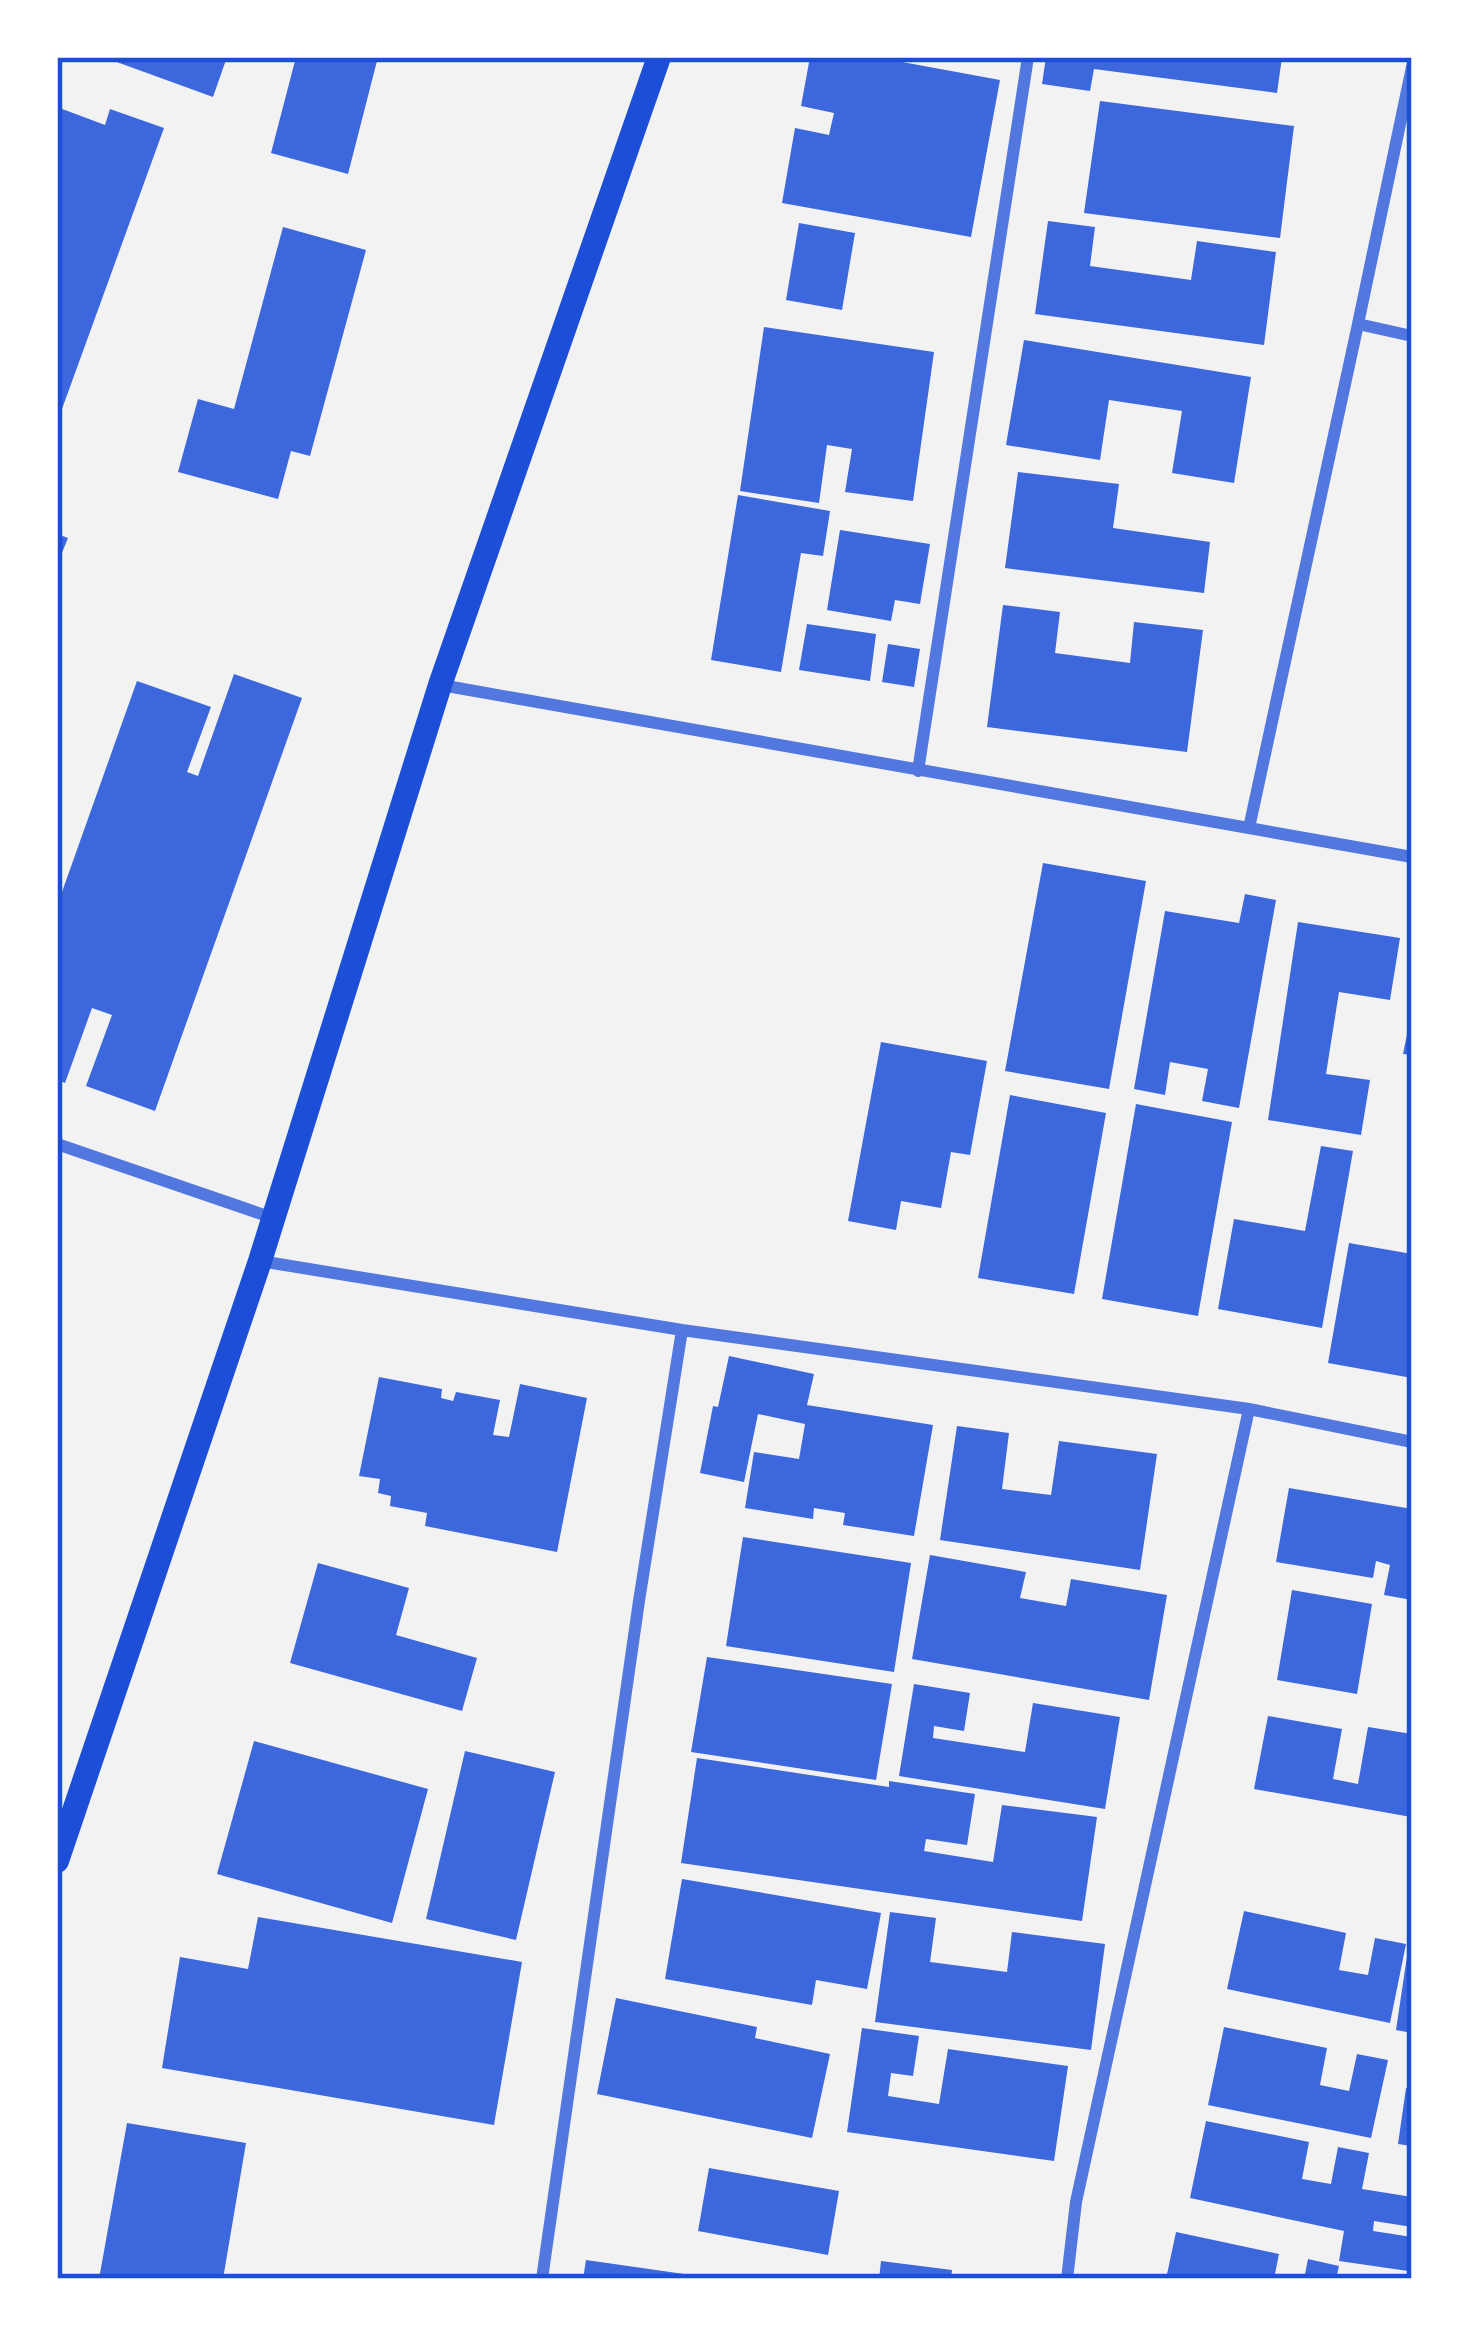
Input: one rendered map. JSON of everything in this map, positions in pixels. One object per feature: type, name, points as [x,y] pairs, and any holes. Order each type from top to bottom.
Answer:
[{"type":"main road","points":[[57,1861],[260,1261],[440,685],[659,57]]},
{"type":"street","points":[[918,771],[1028,57]]},
{"type":"street","points":[[1249,828],[1412,67]]},
{"type":"street","points":[[1358,324],[1412,336]]},
{"type":"street","points":[[440,685],[1412,857]]},
{"type":"street","points":[[57,1144],[273,1218]]},
{"type":"street","points":[[260,1261],[682,1330],[1249,1409],[1412,1442]]},
{"type":"street","points":[[542,2279],[682,1330]]},
{"type":"street","points":[[1067,2279],[1076,2202],[1249,1409]]},
{"type":"building","points":[[103,57],[227,57],[213,97]]},
{"type":"building","points":[[296,57],[378,57],[348,174],[271,153]]},
{"type":"building","points":[[810,57],[875,57],[1000,80],[971,237],[782,203],[795,128],[829,135],[834,113],[801,106]]},
{"type":"building","points":[[1046,57],[1282,57],[1277,93],[1094,69],[1090,91],[1042,84]]},
{"type":"building","points":[[1100,101],[1294,126],[1280,238],[1084,213]]},
{"type":"building","points":[[57,107],[105,125],[110,109],[164,128],[58,420]]},
{"type":"building","points":[[1048,221],[1095,227],[1090,266],[1191,280],[1197,241],[1276,252],[1264,345],[1035,314]]},
{"type":"building","points":[[799,223],[855,233],[842,310],[786,300]]},
{"type":"building","points":[[283,227],[366,250],[310,456],[291,451],[278,499],[178,472],[198,399],[234,409]]},
{"type":"building","points":[[764,327],[934,352],[913,501],[845,492],[852,449],[827,445],[819,503],[740,491]]},
{"type":"building","points":[[1024,340],[1251,377],[1234,483],[1172,473],[1182,411],[1109,400],[1100,460],[1006,445]]},
{"type":"building","points":[[1018,472],[1119,484],[1113,528],[1210,542],[1204,593],[1005,568]]},
{"type":"building","points":[[738,495],[830,511],[823,556],[801,553],[781,672],[711,660]]},
{"type":"building","points":[[840,530],[930,544],[920,604],[895,600],[891,621],[827,610]]},
{"type":"building","points":[[57,534],[68,538],[57,565]]},
{"type":"building","points":[[1003,605],[1060,612],[1055,653],[1130,663],[1134,622],[1203,630],[1187,752],[987,727]]},
{"type":"building","points":[[807,624],[876,634],[870,681],[799,670]]},
{"type":"building","points":[[888,644],[920,649],[914,687],[882,682]]},
{"type":"building","points":[[234,674],[302,698],[155,1111],[86,1086],[112,1015],[92,1008],[65,1083],[57,1080],[57,906],[137,681],[211,707],[187,772],[198,776]]},
{"type":"building","points":[[1043,863],[1146,881],[1109,1089],[1005,1071]]},
{"type":"building","points":[[1245,894],[1276,900],[1239,1108],[1202,1101],[1208,1069],[1170,1062],[1165,1095],[1134,1089],[1165,911],[1239,923]]},
{"type":"building","points":[[1298,922],[1400,938],[1390,1000],[1339,992],[1326,1074],[1370,1080],[1361,1135],[1268,1120]]},
{"type":"building","points":[[1412,1020],[1412,1055],[1403,1054]]},
{"type":"building","points":[[881,1042],[987,1061],[970,1155],[951,1152],[941,1208],[901,1201],[896,1230],[848,1221]]},
{"type":"building","points":[[1010,1095],[1106,1113],[1074,1294],[978,1278]]},
{"type":"building","points":[[1136,1104],[1232,1122],[1198,1316],[1102,1299]]},
{"type":"building","points":[[1321,1146],[1353,1151],[1322,1328],[1218,1309],[1234,1219],[1305,1231]]},
{"type":"building","points":[[1349,1243],[1412,1254],[1412,1378],[1328,1363]]},
{"type":"building","points":[[729,1356],[814,1374],[807,1405],[933,1425],[914,1536],[843,1525],[845,1513],[814,1508],[813,1519],[745,1508],[754,1452],[799,1459],[805,1424],[758,1414],[744,1482],[700,1473]]},
{"type":"building","points":[[379,1377],[442,1389],[441,1398],[453,1401],[456,1392],[500,1400],[493,1435],[509,1437],[520,1384],[587,1398],[557,1552],[425,1526],[427,1513],[390,1506],[391,1496],[378,1493],[380,1479],[359,1476]]},
{"type":"building","points":[[957,1426],[1009,1433],[1002,1489],[1051,1495],[1059,1441],[1157,1454],[1140,1570],[940,1540]]},
{"type":"building","points":[[1289,1488],[1412,1509],[1412,1600],[1384,1595],[1390,1565],[1376,1561],[1373,1578],[1276,1562]]},
{"type":"building","points":[[743,1537],[911,1563],[894,1672],[726,1646]]},
{"type":"building","points":[[930,1555],[1026,1572],[1020,1598],[1066,1606],[1071,1579],[1167,1595],[1149,1700],[912,1659]]},
{"type":"building","points":[[318,1563],[409,1588],[396,1635],[477,1658],[462,1711],[290,1663]]},
{"type":"building","points":[[1292,1590],[1372,1604],[1357,1694],[1277,1680]]},
{"type":"building","points":[[707,1657],[892,1684],[876,1780],[691,1752]]},
{"type":"building","points":[[914,1684],[970,1693],[964,1731],[934,1726],[933,1738],[1025,1752],[1033,1703],[1120,1717],[1105,1809],[899,1776]]},
{"type":"building","points":[[1268,1716],[1342,1729],[1333,1779],[1358,1784],[1368,1727],[1412,1734],[1411,1817],[1254,1789]]},
{"type":"building","points":[[254,1741],[428,1789],[392,1923],[217,1874]]},
{"type":"building","points":[[465,1751],[555,1772],[516,1940],[426,1919]]},
{"type":"building","points":[[697,1758],[889,1787],[889,1781],[975,1794],[967,1845],[926,1839],[924,1851],[993,1862],[1002,1805],[1097,1817],[1082,1921],[681,1863]]},
{"type":"building","points":[[682,1879],[881,1913],[867,1989],[816,1980],[812,2005],[665,1979]]},
{"type":"building","points":[[1244,1911],[1346,1933],[1339,1970],[1368,1975],[1375,1938],[1406,1944],[1390,2023],[1227,1989]]},
{"type":"building","points":[[890,1912],[936,1918],[930,1962],[1007,1972],[1012,1932],[1105,1944],[1091,2050],[875,2022]]},
{"type":"building","points":[[258,1917],[522,1962],[494,2125],[162,2068],[180,1957],[248,1969]]},
{"type":"building","points":[[1412,1943],[1412,2033],[1396,2030]]},
{"type":"building","points":[[616,1998],[757,2027],[755,2038],[830,2054],[812,2138],[597,2094]]},
{"type":"building","points":[[1224,2027],[1327,2048],[1320,2085],[1349,2091],[1357,2054],[1388,2060],[1371,2138],[1208,2105]]},
{"type":"building","points":[[862,2028],[919,2036],[913,2076],[891,2073],[888,2096],[939,2104],[948,2049],[1068,2066],[1054,2161],[847,2132]]},
{"type":"building","points":[[1406,2088],[1412,2089],[1412,2146],[1398,2144]]},
{"type":"building","points":[[1206,2121],[1309,2142],[1302,2179],[1331,2184],[1338,2147],[1369,2153],[1362,2189],[1412,2197],[1412,2227],[1374,2221],[1373,2231],[1412,2237],[1408,2271],[1339,2261],[1344,2231],[1190,2198]]},
{"type":"building","points":[[127,2123],[246,2143],[223,2279],[99,2279]]},
{"type":"building","points":[[709,2168],[839,2191],[828,2255],[698,2231]]},
{"type":"building","points":[[1176,2232],[1279,2254],[1274,2279],[1166,2279]]},
{"type":"building","points":[[1308,2259],[1339,2266],[1336,2279],[1304,2279]]},
{"type":"building","points":[[586,2260],[698,2276],[698,2279],[583,2279]]},
{"type":"building","points":[[881,2261],[952,2270],[951,2279],[879,2279]]}]
